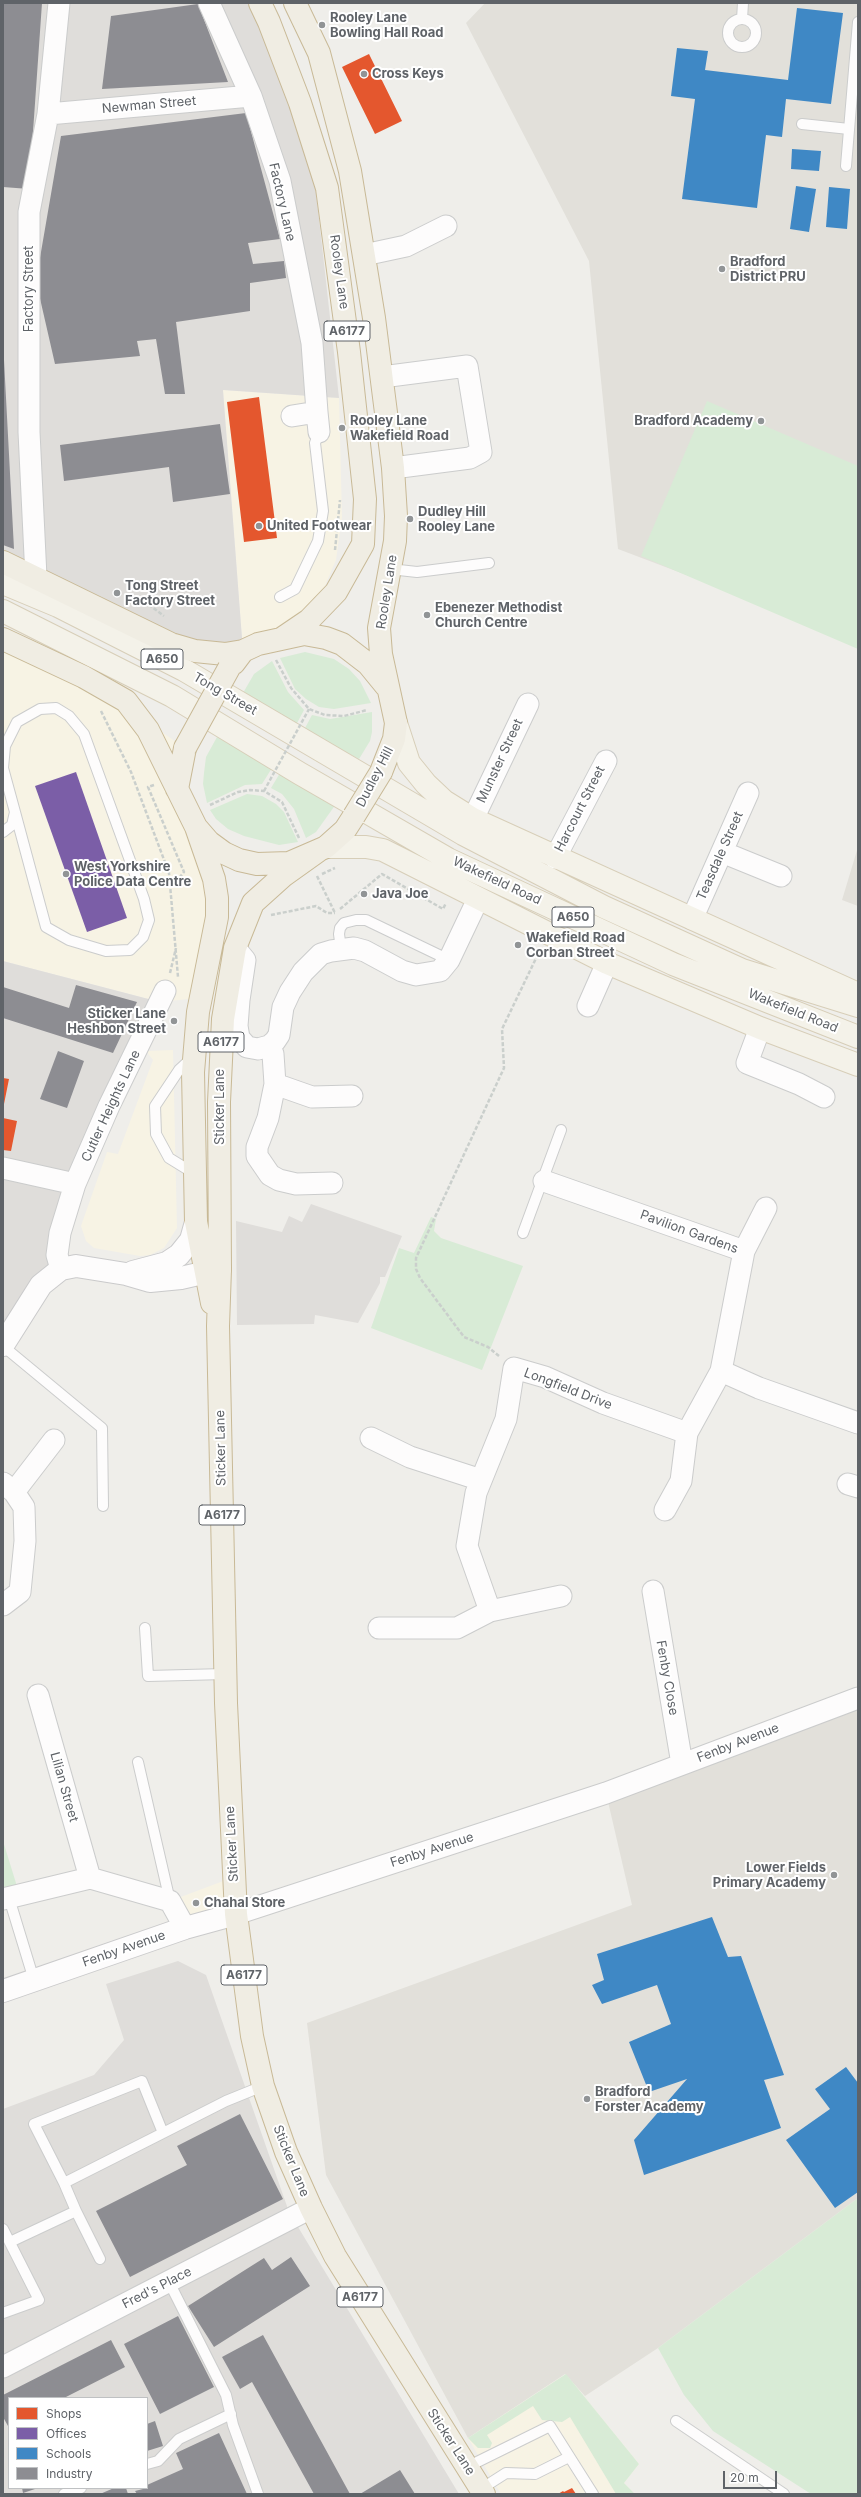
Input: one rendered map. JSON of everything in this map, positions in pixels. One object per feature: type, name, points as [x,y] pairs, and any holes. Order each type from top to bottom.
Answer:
[{"type":"highway","name":"Rooley Lane","points":[[260,3],[300,103],[328,188],[349,352],[365,499],[363,544],[336,592],[278,649]]},
{"type":"highway","name":"Rooley Lane","points":[[294,3],[319,53],[350,170],[382,377],[393,468],[396,516],[395,541],[379,628],[382,654],[390,692]]},
{"type":"highway","points":[[3,562],[171,644],[194,650],[225,654],[243,651]]},
{"type":"highway","name":"Dudley Hill","points":[[304,634],[326,638],[342,644],[368,664],[390,692],[396,723],[394,739],[380,772],[354,816],[345,830],[320,857],[289,863],[257,864],[239,860],[224,853],[209,842],[196,827],[177,790],[185,748],[229,668],[243,651],[258,644],[278,649],[304,634]]},
{"type":"highway","points":[[3,639],[84,677],[126,701],[148,730],[177,790]]},
{"type":"highway","name":"Sticker Lane","points":[[196,827],[214,880],[217,911],[201,988],[194,1056],[196,1222],[212,1271]]},
{"type":"highway","name":"Sticker Lane","points":[[320,857],[283,876],[253,903],[235,948],[223,1018],[220,1058],[212,1271],[218,1326],[225,1674],[236,1914],[252,2036],[263,2086],[286,2152],[310,2208],[335,2256],[483,2491]]},
{"type":"main road","name":"Tong Street","points":[[3,583],[58,606],[184,670],[316,746]]},
{"type":"main road","name":"Wakefield Road","points":[[3,612],[172,696],[299,773],[448,859],[673,964],[858,1037]]},
{"type":"main road","points":[[396,723],[409,762],[426,784],[444,801],[473,819],[555,858],[692,918],[858,994]]},
{"type":"main road","name":"Wakefield Road","points":[[316,746],[463,834],[604,907],[742,970],[858,1006]]},
{"type":"main road","points":[[320,857],[366,847],[383,850],[607,963],[760,1028],[858,1065]]},
{"type":"street","name":"Factory Street","points":[[36,577],[29,432],[29,212],[48,114],[59,3]]},
{"type":"street","name":"Factory Lane","points":[[209,3],[251,96],[280,181],[312,343],[318,422]]},
{"type":"street","name":"Newman Street","points":[[48,114],[251,96]]},
{"type":"street","points":[[364,255],[406,246],[446,226]]},
{"type":"street","points":[[382,377],[467,366],[481,452],[470,458],[393,468]]},
{"type":"street","points":[[292,416],[318,422]]},
{"type":"street","name":"Munster Street","points":[[473,819],[528,704]]},
{"type":"street","name":"Harcourt Street","points":[[555,858],[606,761]]},
{"type":"street","name":"Teasdale Street","points":[[692,918],[748,793]]},
{"type":"street","points":[[722,852],[780,878]]},
{"type":"street","points":[[235,948],[245,960],[237,1026],[239,1038],[247,1047],[258,1049],[269,1046],[279,1035],[283,1007],[290,992],[312,962],[321,954],[341,949],[365,951],[402,970],[416,975],[440,971],[452,955],[478,899]]},
{"type":"street","points":[[588,1006],[607,963]]},
{"type":"street","name":"Cutler Heights Lane","points":[[61,1269],[57,1255],[60,1233],[75,1184],[110,1106],[165,991]]},
{"type":"street","points":[[760,1028],[747,1063],[799,1084],[824,1097]]},
{"type":"street","points":[[269,1046],[273,1054],[275,1084],[268,1118],[257,1146],[257,1156],[262,1165],[278,1180],[296,1184],[332,1183]]},
{"type":"street","points":[[275,1084],[312,1097],[352,1096]]},
{"type":"street","points":[[3,1168],[75,1184]]},
{"type":"street","name":"Pavilion Gardens","points":[[544,1181],[744,1251],[721,1371]]},
{"type":"street","points":[[744,1251],[766,1208]]},
{"type":"street","points":[[126,1274],[167,1263],[179,1255],[191,1240],[196,1222]]},
{"type":"street","points":[[3,1346],[41,1285],[61,1269],[76,1266],[126,1274],[150,1281],[181,1278],[212,1271]]},
{"type":"street","name":"Longfield Drive","points":[[490,1611],[467,1546],[476,1493],[506,1419],[514,1368],[545,1377],[602,1403],[687,1433]]},
{"type":"street","points":[[665,1510],[681,1481],[687,1433],[721,1371],[759,1388],[858,1423]]},
{"type":"street","points":[[371,1438],[410,1457],[481,1480]]},
{"type":"street","points":[[3,1605],[20,1592],[25,1541],[24,1507],[8,1487],[54,1440]]},
{"type":"street","name":"Fenby Close","points":[[653,1591],[682,1764]]},
{"type":"street","points":[[379,1628],[457,1628],[490,1611],[560,1596]]},
{"type":"street","name":"Lilian Street","points":[[38,1695],[90,1878]]},
{"type":"street","name":"Fenby Avenue","points":[[3,1990],[185,1928],[236,1914],[606,1793],[858,1698]]},
{"type":"street","points":[[6,1899],[90,1878],[170,1901],[185,1928]]},
{"type":"street","name":"Fred's Place","points":[[3,2367],[310,2208]]},
{"type":"lane","points":[[742,19],[743,3]]},
{"type":"lane","points":[[846,166],[858,22]]},
{"type":"lane","points":[[802,124],[850,129]]},
{"type":"lane","name":"Factory Lane","points":[[280,597],[295,589],[318,541],[323,510],[314,443],[318,422]]},
{"type":"lane","points":[[390,569],[416,572],[489,563]]},
{"type":"lane","points":[[3,832],[12,824],[15,812],[3,768],[5,746],[17,722],[40,709],[56,708],[69,716],[84,734],[144,899],[150,920],[143,937],[130,950],[106,951],[69,940],[46,927],[15,812]]},
{"type":"lane","points":[[341,949],[338,934],[344,923],[366,920],[443,956],[452,955]]},
{"type":"lane","points":[[194,1056],[179,1070],[156,1106],[156,1134],[170,1158],[195,1174]]},
{"type":"lane","points":[[523,1233],[544,1181],[561,1130]]},
{"type":"lane","points":[[3,1346],[102,1428],[103,1506]]},
{"type":"lane","points":[[145,1628],[148,1676],[225,1674]]},
{"type":"lane","points":[[138,1762],[170,1901]]},
{"type":"lane","points":[[6,1899],[34,1980]]},
{"type":"lane","points":[[100,2259],[34,2124],[142,2081],[163,2133]]},
{"type":"lane","points":[[64,2183],[226,2101],[263,2086]]},
{"type":"lane","points":[[10,2242],[76,2211]]},
{"type":"lane","points":[[3,2229],[39,2300],[3,2313]]},
{"type":"lane","points":[[169,2282],[214,2368],[226,2395],[230,2414],[258,2494]]},
{"type":"lane","points":[[148,2464],[158,2460],[179,2439],[230,2414]]},
{"type":"lane","points":[[676,2421],[784,2494]]},
{"type":"lane","points":[[467,2467],[550,2426],[593,2494]]},
{"type":"lane","points":[[483,2491],[506,2473],[534,2474],[569,2457]]},
{"type":"lane","points":[[64,2494],[78,2489]]},
{"type":"path","points":[[144,601],[170,620]]},
{"type":"path","points":[[278,649],[291,688],[309,709],[325,715],[344,716],[367,710]]},
{"type":"path","points":[[264,791],[309,709]]},
{"type":"path","points":[[156,784],[148,787],[184,872],[171,888]]},
{"type":"path","points":[[210,805],[238,792],[250,790],[264,791],[282,802],[299,838]]},
{"type":"path","points":[[320,857],[336,913]]},
{"type":"path","points":[[245,920],[316,906],[327,913],[336,913],[382,874],[443,909],[448,899]]},
{"type":"path","points":[[514,1368],[488,1347],[464,1337],[420,1278],[416,1270],[416,1258],[504,1068],[502,1029],[548,934]]},
{"type":"path","points":[[165,991],[176,945]]},
{"type":"shaded area","points":[[3,3],[251,3],[313,165],[339,398],[223,390],[243,651],[195,651],[3,562]]},
{"type":"shaded area","name":"Bradford District PRU","points":[[485,3],[858,3],[858,640],[618,549],[589,261],[466,23]]},
{"type":"shaded area","points":[[223,390],[339,398],[342,517],[336,560],[304,634],[243,651]]},
{"type":"shaded area","points":[[3,642],[134,713],[185,748],[177,789],[214,879],[208,997],[160,1002],[3,961]]},
{"type":"shaded area","points":[[858,847],[858,906],[842,900]]},
{"type":"shaded area","points":[[3,961],[160,1002],[57,1255],[3,1345]]},
{"type":"shaded area","points":[[173,1050],[177,1228],[164,1248],[150,1255],[140,1256],[94,1248],[86,1241],[81,1226],[107,1152],[118,1154],[153,1060],[146,1051]]},
{"type":"shaded area","points":[[311,1204],[402,1236],[385,1277],[380,1277],[380,1283],[358,1323],[315,1315],[314,1324],[237,1325],[236,1221],[282,1232],[289,1216],[302,1222]]},
{"type":"shaded area","name":"Bradford Forster Academy","points":[[858,1704],[858,2198],[658,2348],[585,2396],[565,2374],[468,2438],[326,2175],[307,2023],[632,1905],[606,1793]]},
{"type":"shaded area","points":[[234,1877],[236,1914],[185,1928],[170,1901]]},
{"type":"shaded area","points":[[178,1961],[206,1975],[289,2212],[459,2494],[3,2494],[3,2109],[94,2075],[124,2040],[106,1984]]},
{"type":"shaded area","points":[[566,2374],[639,2464],[624,2483],[635,2494],[501,2494],[468,2438]]},
{"type":"green space","points":[[707,401],[858,466],[858,649],[641,556]]},
{"type":"green space","points":[[305,652],[334,659],[349,669],[360,681],[371,703],[334,709],[319,707],[306,699],[295,689],[280,658]]},
{"type":"green space","points":[[272,661],[288,692],[304,710],[296,725],[243,693],[254,674]]},
{"type":"green space","points":[[372,712],[372,732],[370,741],[359,759],[304,730],[312,715],[330,719]]},
{"type":"green space","points":[[217,737],[272,768],[262,784],[245,785],[207,803],[203,784],[206,757]]},
{"type":"green space","points":[[280,773],[336,804],[316,832],[306,838],[294,809],[282,794],[271,788]]},
{"type":"green space","points":[[247,794],[262,796],[276,804],[284,812],[298,842],[279,845],[244,836],[228,829],[216,819],[210,810]]},
{"type":"green space","points":[[431,1217],[436,1219],[434,1231],[441,1238],[523,1266],[482,1370],[371,1328],[399,1248],[414,1253]]},
{"type":"green space","points":[[3,1841],[20,1896],[3,1899]]},
{"type":"green space","points":[[858,2198],[858,2494],[811,2494],[713,2431],[684,2395],[658,2348]]},
{"type":"green space","points":[[566,2374],[639,2464],[624,2483],[635,2494],[616,2494],[570,2417],[562,2422],[542,2420],[533,2406],[487,2435],[492,2443],[490,2448],[478,2448],[468,2438]]},
{"type":"building: Shops","points":[[369,54],[402,121],[375,134],[342,67]]},
{"type":"building: Shops","points":[[259,397],[277,538],[244,542],[227,402]]},
{"type":"building: Shops","points":[[3,1078],[9,1079],[4,1104],[3,1104]]},
{"type":"building: Shops","points":[[3,1118],[17,1121],[11,1151],[3,1150]]},
{"type":"building: Shops","points":[[572,2488],[576,2494],[558,2494],[563,2491],[564,2492]]},
{"type":"building: Offices","points":[[76,772],[127,918],[87,932],[35,786]]},
{"type":"building: Schools","points":[[797,8],[843,13],[831,104],[786,99],[782,137],[766,135],[757,208],[682,199],[695,99],[671,96],[677,48],[708,51],[705,70],[788,80]]},
{"type":"building: Schools","points":[[792,149],[821,151],[819,171],[791,169]]},
{"type":"building: Schools","points":[[796,186],[816,189],[809,232],[790,229]]},
{"type":"building: Schools","points":[[829,187],[850,189],[847,229],[826,227]]},
{"type":"building: Schools","points":[[712,1917],[728,1957],[741,1956],[784,2075],[764,2080],[781,2128],[644,2175],[634,2140],[687,2079],[649,2092],[629,2042],[671,2024],[657,1985],[602,2004],[592,1985],[604,1980],[597,1954]]},
{"type":"building: Schools","points":[[846,2067],[858,2083],[858,2192],[835,2208],[786,2140],[830,2109],[815,2089]]},
{"type":"building: Industry","points":[[3,3],[42,3],[29,189],[3,187]]},
{"type":"building: Industry","points":[[198,4],[228,82],[102,89],[111,16]]},
{"type":"building: Industry","points":[[246,113],[280,239],[248,243],[253,264],[284,261],[286,278],[250,283],[250,311],[176,322],[185,394],[165,394],[156,339],[137,341],[140,356],[55,364],[36,281],[61,136]]},
{"type":"building: Industry","points":[[4,360],[14,549],[3,545]]},
{"type":"building: Industry","points":[[220,424],[230,494],[173,502],[169,467],[64,481],[60,445]]},
{"type":"building: Industry","points":[[76,985],[137,1002],[113,1053],[3,1018],[3,987],[69,1008]]},
{"type":"building: Industry","points":[[58,1051],[84,1061],[67,1108],[40,1099]]},
{"type":"building: Industry","points":[[240,2114],[283,2199],[130,2277],[96,2211],[187,2165],[177,2146]]},
{"type":"building: Industry","points":[[291,2257],[310,2286],[214,2347],[188,2306],[264,2258],[272,2270]]},
{"type":"building: Industry","points":[[178,2316],[214,2387],[160,2414],[124,2344]]},
{"type":"building: Industry","points":[[263,2335],[350,2494],[314,2494],[252,2382],[240,2389],[222,2357]]},
{"type":"building: Industry","points":[[111,2340],[125,2367],[66,2397],[8,2397],[8,2426],[3,2417],[3,2395]]},
{"type":"building: Industry","points":[[155,2421],[163,2446],[148,2451],[148,2424]]},
{"type":"building: Industry","points":[[219,2433],[247,2494],[137,2494],[135,2491],[148,2489],[148,2485],[183,2469],[176,2453]]},
{"type":"building: Industry","points":[[400,2470],[415,2494],[360,2494]]},
{"type":"building: Industry","points":[[22,2489],[35,2489],[23,2493]]},
{"type":"building: Industry","points":[[112,2489],[126,2489],[128,2494],[100,2494]]},
{"type":"place","name":"Rooley Lane Bowling Hall Road","points":[[322,25]]},
{"type":"place","name":"Cross Keys","points":[[364,74]]},
{"type":"place","name":"Bradford District PRU","points":[[722,269]]},
{"type":"place","name":"Bradford Academy","points":[[761,421]]},
{"type":"place","name":"Rooley Lane Wakefield Road","points":[[342,428]]},
{"type":"place","name":"Dudley Hill Rooley Lane","points":[[410,519]]},
{"type":"place","name":"United Footwear","points":[[259,526]]},
{"type":"place","name":"Tong Street Factory Street","points":[[117,593]]},
{"type":"place","name":"Ebenezer Methodist Church Centre","points":[[427,615]]},
{"type":"place","name":"West Yorkshire Police Data Centre","points":[[66,874]]},
{"type":"place","name":"Java Joe","points":[[364,894]]},
{"type":"place","name":"Wakefield Road Corban Street","points":[[518,945]]},
{"type":"place","name":"Sticker Lane Heshbon Street","points":[[174,1021]]},
{"type":"place","name":"Lower Fields Primary Academy","points":[[834,1875]]},
{"type":"place","name":"Chahal Store","points":[[196,1903]]},
{"type":"place","name":"Bradford Forster Academy","points":[[587,2099]]}]
